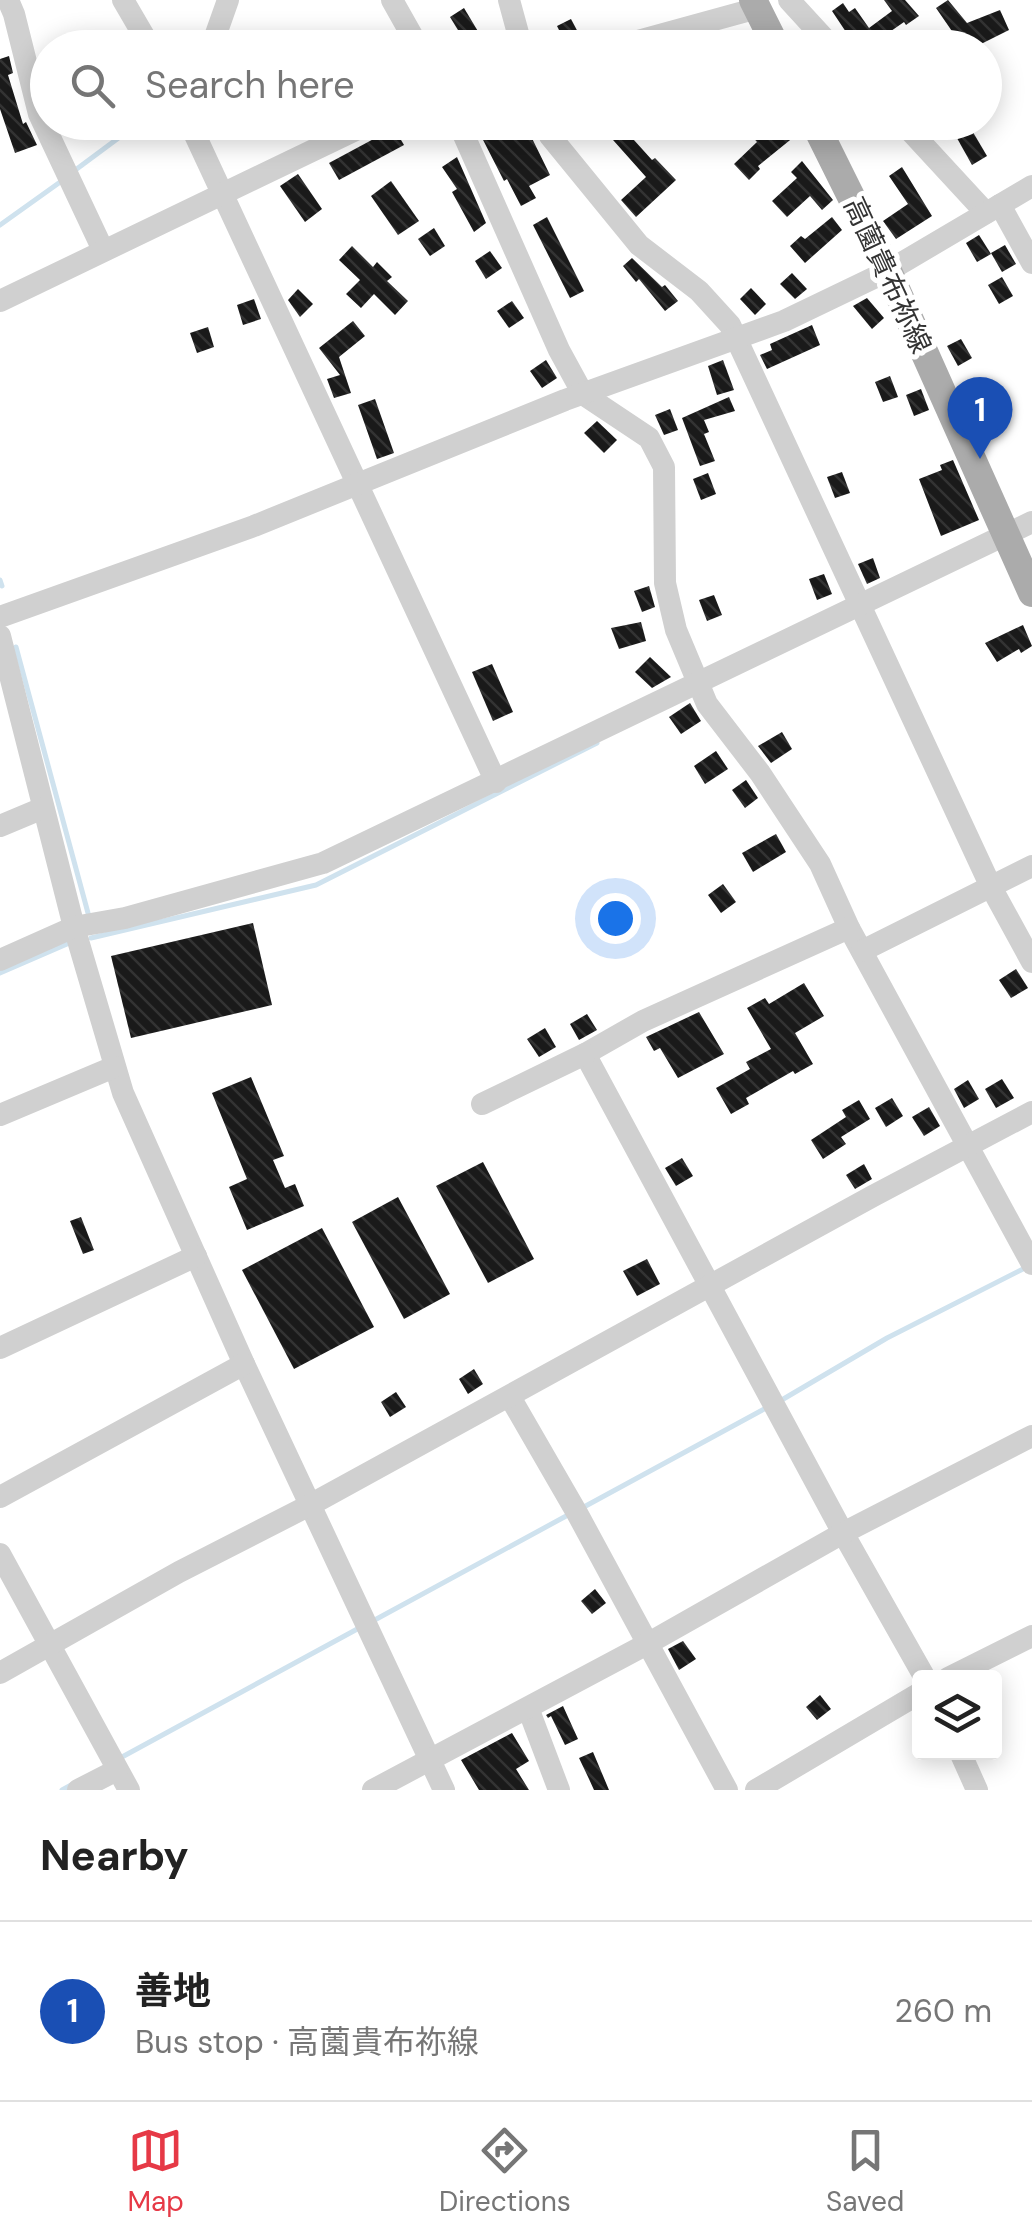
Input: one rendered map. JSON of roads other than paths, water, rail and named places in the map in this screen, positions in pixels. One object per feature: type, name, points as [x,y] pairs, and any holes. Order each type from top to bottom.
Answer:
[{"type":"main road","points":[[756,4],[768,30]]},
{"type":"main road","name":"高薗貴布祢線","points":[[823,140],[888,271],[1032,593]]},
{"type":"street","points":[[8,0],[30,76]]},
{"type":"street","points":[[123,0],[140,30]]},
{"type":"street","points":[[217,30],[228,0]]},
{"type":"street","points":[[392,0],[409,30]]},
{"type":"street","points":[[509,0],[517,30]]},
{"type":"street","points":[[793,5],[820,0]]},
{"type":"street","points":[[671,30],[756,4]]},
{"type":"street","points":[[793,5],[816,30]]},
{"type":"street","points":[[52,140],[103,250]]},
{"type":"street","points":[[198,140],[496,782]]},
{"type":"street","points":[[0,301],[333,140]]},
{"type":"street","points":[[466,140],[582,394],[640,431],[658,450],[664,467],[665,583],[676,630],[707,704],[820,864],[849,928],[1031,1262]]},
{"type":"street","points":[[553,140],[628,232],[712,303],[738,340],[991,887],[1032,962]]},
{"type":"street","points":[[921,140],[993,208],[1032,264]]},
{"type":"street","points":[[0,617],[358,486],[582,394],[738,340],[888,271],[1032,186]]},
{"type":"street","points":[[0,960],[74,927],[125,918],[323,863],[1032,522]]},
{"type":"street","points":[[0,636],[114,1067],[244,1364],[444,1790]]},
{"type":"street","points":[[0,826],[43,808]]},
{"type":"street","points":[[862,951],[1032,866]]},
{"type":"street","points":[[482,1104],[643,1022],[849,928]]},
{"type":"street","points":[[585,1054],[920,1670]]},
{"type":"street","points":[[0,1115],[114,1067]]},
{"type":"street","points":[[0,1673],[178,1572],[310,1505],[1032,1112]]},
{"type":"street","points":[[0,1348],[196,1256]]},
{"type":"street","points":[[0,1498],[244,1364]]},
{"type":"street","points":[[510,1397],[727,1790]]},
{"type":"street","points":[[373,1790],[647,1644],[843,1533],[1032,1436]]},
{"type":"street","points":[[0,1554],[123,1780],[78,1790]]},
{"type":"street","points":[[964,1670],[1032,1636]]},
{"type":"street","points":[[756,1790],[912,1698]]},
{"type":"street","points":[[528,1708],[559,1790]]},
{"type":"street","points":[[963,1760],[976,1790]]},
{"type":"waterway","points":[[74,171],[116,140]]},
{"type":"waterway","points":[[0,225],[63,180]]},
{"type":"waterway","points":[[0,580],[2,586]]},
{"type":"waterway","points":[[16,647],[88,913]]},
{"type":"waterway","points":[[91,938],[316,885],[597,743]]},
{"type":"waterway","points":[[0,973],[67,944]]},
{"type":"waterway","points":[[780,1401],[887,1338],[1025,1268]]},
{"type":"waterway","points":[[582,1508],[766,1408]]},
{"type":"waterway","points":[[371,1622],[568,1515]]},
{"type":"waterway","points":[[122,1757],[361,1627]]},
{"type":"waterway","points":[[62,1790],[73,1784]]},
{"type":"place","name":"善地","points":[[980,459]]}]
